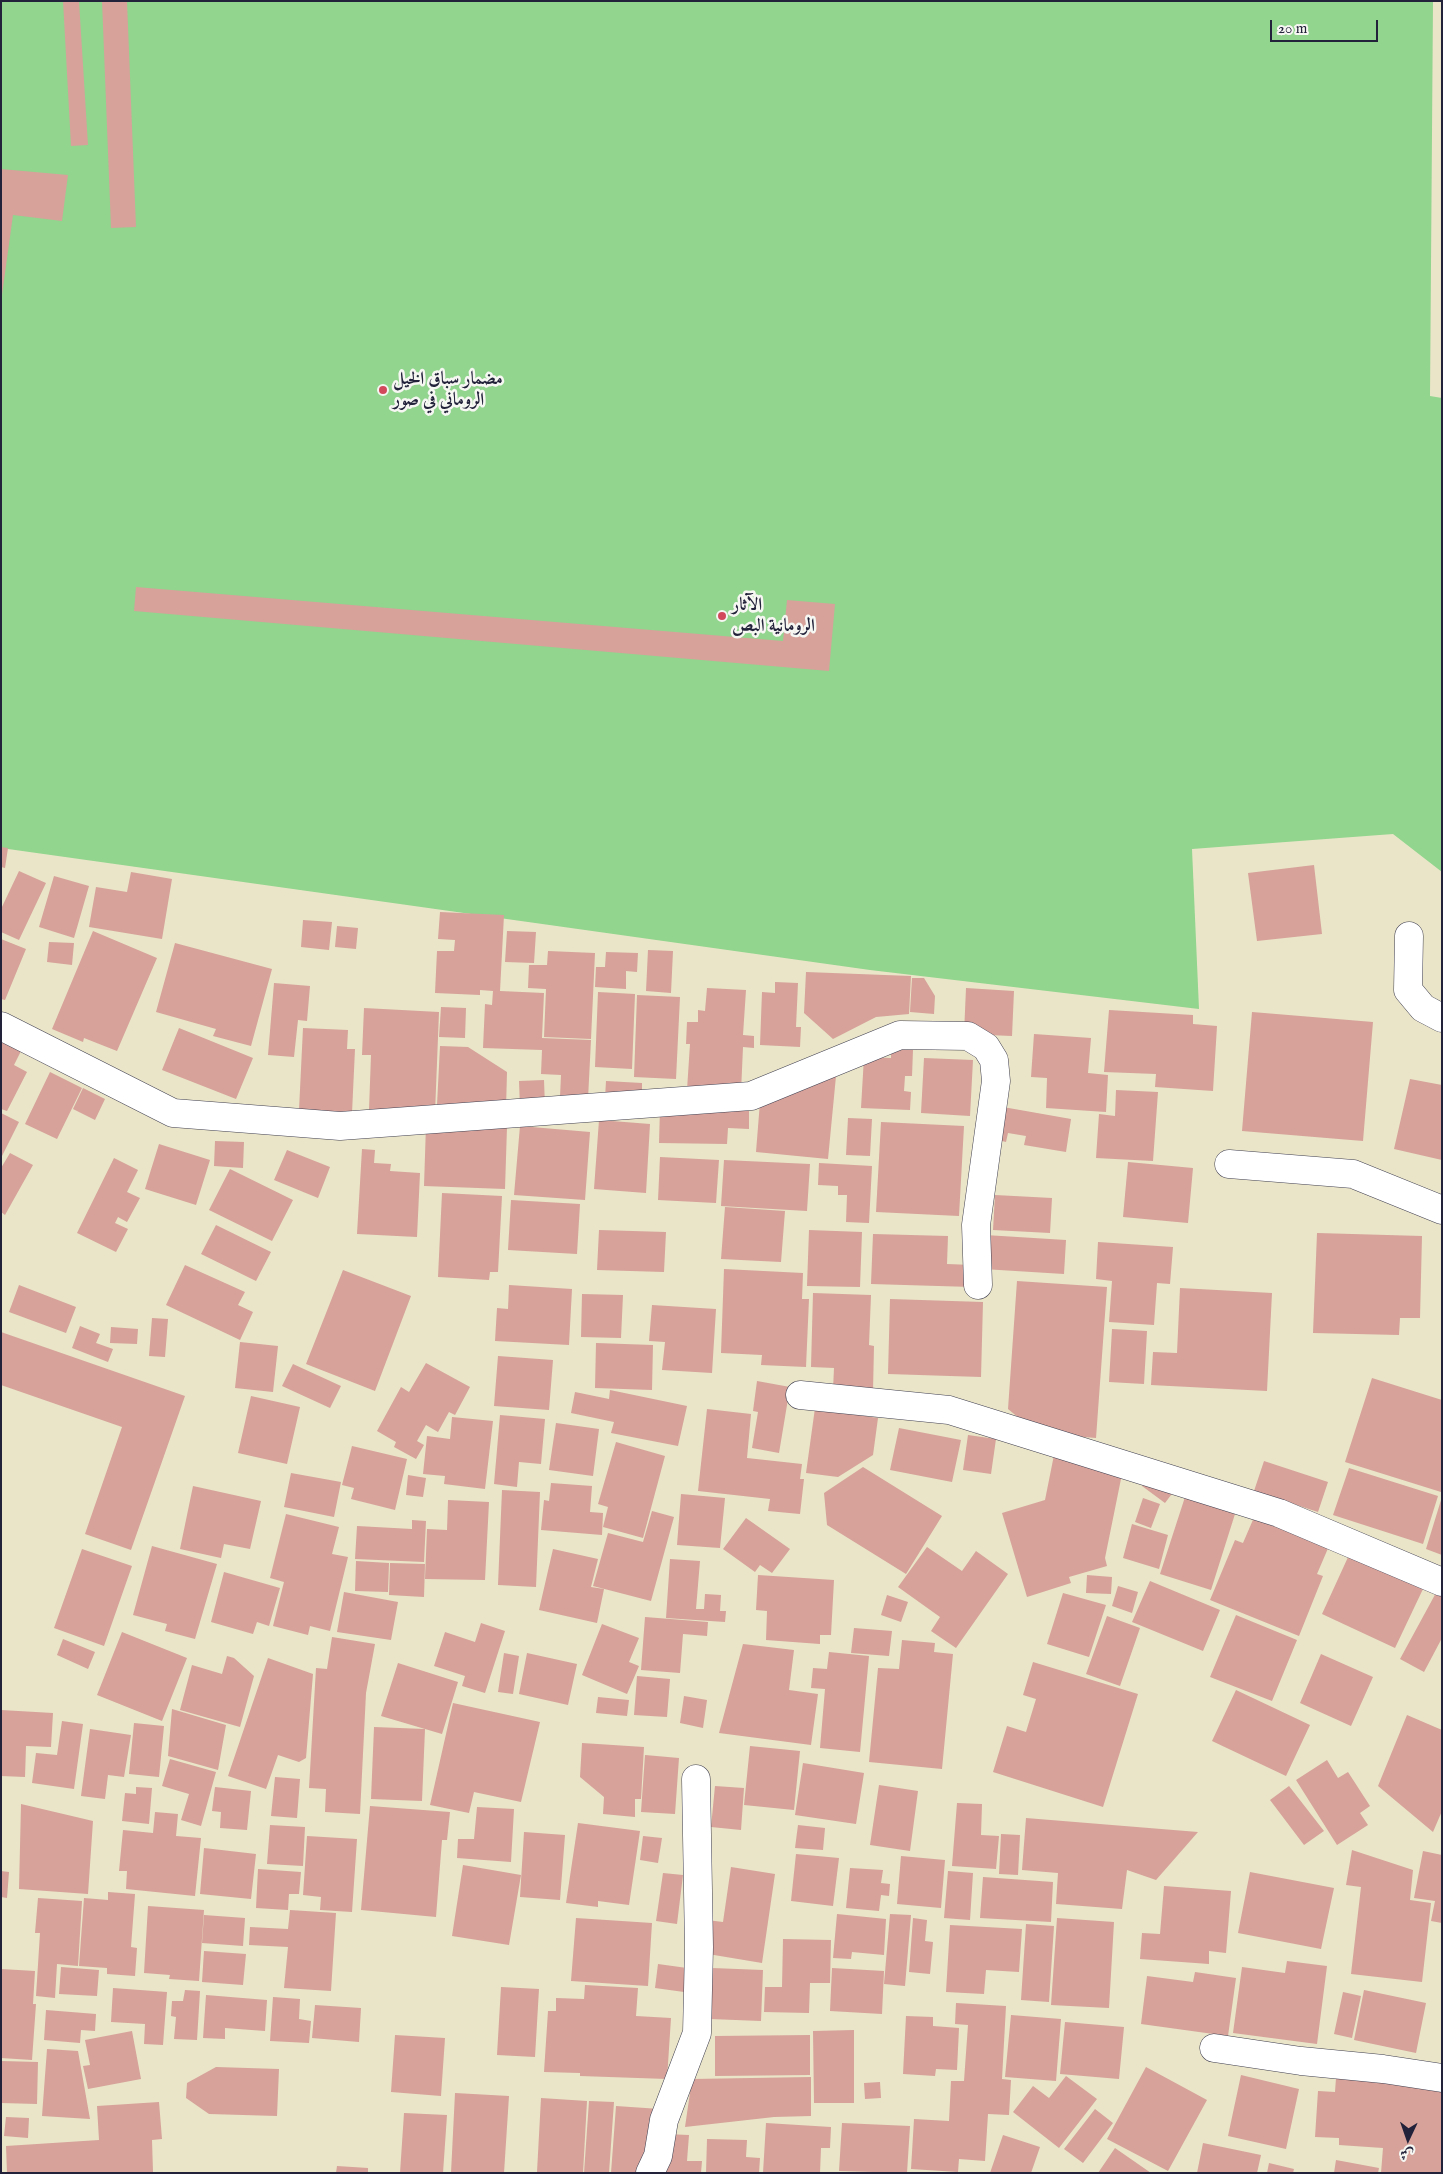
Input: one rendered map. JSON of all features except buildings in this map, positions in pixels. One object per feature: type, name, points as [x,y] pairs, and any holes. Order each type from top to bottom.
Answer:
[{"type":"street","points":[[1409,936],[1408,990],[1423,1008],[1442,1018]]},
{"type":"street","points":[[1,1026],[173,1113],[340,1126],[751,1096],[900,1035],[968,1036],[986,1048],[994,1060],[996,1081],[976,1225],[978,1285]]},
{"type":"street","points":[[1229,1164],[1353,1174],[1442,1210]]},
{"type":"street","points":[[800,1395],[949,1410],[1279,1513],[1442,1582]]},
{"type":"street","points":[[650,2173],[658,2156],[664,2120],[697,2033],[699,1947],[696,1779]]},
{"type":"street","points":[[1214,2048],[1301,2061],[1383,2068],[1442,2078]]},
{"type":"green space","name":"الآثار الرومانية البص","points":[[1,1],[1433,1],[1430,396],[1442,398],[1442,872],[1393,834],[1192,849],[1199,1009],[870,970],[1,848]]},
{"type":"place","name":"مضمار سباق الخيل الروماني في صور","points":[[383,390]]},
{"type":"place","name":"الآثار الرومانية البص","points":[[722,616]]}]
